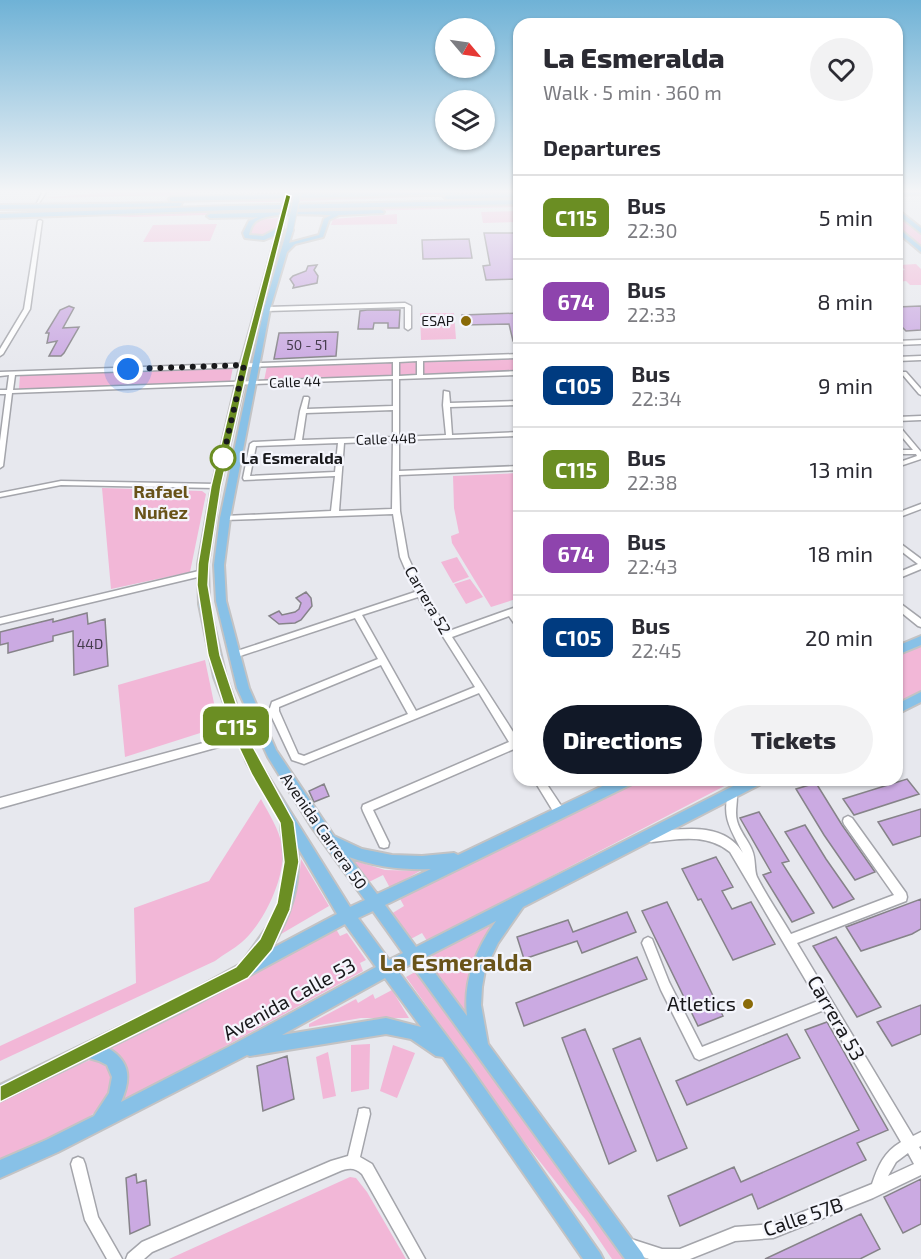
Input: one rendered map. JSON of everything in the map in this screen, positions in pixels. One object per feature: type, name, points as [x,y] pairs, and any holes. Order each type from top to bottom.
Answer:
[{"type":"main road","points":[[266,250],[272,256]]},
{"type":"main road","name":"Avenida Carrera 50","points":[[274,250],[216,486],[203,573],[204,604],[214,655],[240,737],[287,822],[347,916],[451,1056],[594,1259]]},
{"type":"main road","name":"Avenida Carrera 50","points":[[283,252],[267,309],[225,518],[219,565],[221,601],[243,688],[272,753],[328,840],[636,1259]]},
{"type":"main road","points":[[903,648],[921,640]]},
{"type":"main road","points":[[903,706],[921,696]]},
{"type":"main road","points":[[0,1093],[242,973],[347,916],[616,786]]},
{"type":"main road","name":"Avenida Calle 53","points":[[0,1169],[52,1146],[240,1050],[387,969],[745,786]]},
{"type":"main road","points":[[242,973],[266,945],[285,904],[292,862],[287,822]]},
{"type":"main road","points":[[328,840],[355,854],[384,862],[418,864],[463,859]]},
{"type":"main road","points":[[485,1054],[473,1011],[475,977],[483,954],[494,935],[519,903]]},
{"type":"main road","points":[[240,1050],[386,1026],[414,1032],[451,1056]]},
{"type":"main road","points":[[88,1050],[106,1054],[119,1070],[120,1080],[115,1098],[99,1120]]},
{"type":"street","points":[[0,354],[27,309],[36,250]]},
{"type":"street","points":[[267,309],[405,305],[408,306],[408,328]]},
{"type":"street","points":[[903,343],[921,342]]},
{"type":"street","name":"Calle 44","points":[[0,374],[513,356]]},
{"type":"street","points":[[903,359],[921,358]]},
{"type":"street","points":[[420,359],[420,377]]},
{"type":"street","name":"Carrera 52","points":[[396,360],[396,511],[404,557],[420,593],[513,737]]},
{"type":"street","points":[[0,466],[12,373]]},
{"type":"street","name":"Calle 44","points":[[0,392],[513,373]]},
{"type":"street","points":[[904,373],[921,393]]},
{"type":"street","points":[[446,392],[449,437]]},
{"type":"street","points":[[298,443],[306,398]]},
{"type":"street","points":[[447,405],[513,403]]},
{"type":"street","points":[[303,411],[395,408]]},
{"type":"street","points":[[903,419],[921,418]]},
{"type":"street","name":"Calle 44B","points":[[338,474],[246,478],[253,444],[513,434]]},
{"type":"street","points":[[903,435],[919,455]]},
{"type":"street","points":[[335,512],[341,441]]},
{"type":"street","points":[[903,453],[919,455]]},
{"type":"street","points":[[903,462],[919,455]]},
{"type":"street","points":[[396,473],[513,468]]},
{"type":"street","points":[[0,495],[61,483],[216,486]]},
{"type":"street","points":[[903,514],[921,506]]},
{"type":"street","points":[[225,518],[396,511]]},
{"type":"street","points":[[903,548],[921,564],[903,573]]},
{"type":"street","points":[[0,621],[203,573]]},
{"type":"street","points":[[234,655],[420,593]]},
{"type":"street","points":[[903,609],[921,624]]},
{"type":"street","points":[[448,635],[513,612]]},
{"type":"street","points":[[357,614],[414,716]]},
{"type":"street","points":[[383,661],[275,705],[274,711],[299,760],[304,760],[481,688]]},
{"type":"street","points":[[0,803],[240,737]]},
{"type":"street","points":[[384,843],[367,808],[513,747]]},
{"type":"street","points":[[543,786],[560,813]]},
{"type":"street","name":"Carrera 53","points":[[733,792],[730,802],[730,821],[748,853],[751,873]]},
{"type":"street","points":[[790,940],[902,897],[848,821]]},
{"type":"street","name":"Carrera 53","points":[[645,837],[715,835],[726,839],[734,848],[827,1003],[916,1142],[921,1163]]},
{"type":"street","points":[[648,943],[664,987],[699,1054],[827,1003]]},
{"type":"street","points":[[353,1161],[364,1114]]},
{"type":"street","points":[[872,1191],[892,1153],[916,1142]]},
{"type":"street","points":[[133,1259],[147,1247],[336,1166],[353,1161],[361,1163],[367,1169],[418,1259]]},
{"type":"street","points":[[78,1164],[92,1220],[115,1259]]},
{"type":"street","name":"Calle 57B","points":[[625,1243],[662,1256],[680,1256],[735,1233],[773,1232],[921,1168]]},
{"type":"shaded area","points":[[916,264],[921,269],[921,285],[910,285],[903,281],[903,270],[905,270],[903,265]]},
{"type":"shaded area","points":[[420,313],[454,313],[456,339],[421,340]]},
{"type":"shaded area","points":[[513,357],[513,371],[264,381],[267,366]]},
{"type":"shaded area","points":[[233,367],[230,382],[19,389],[20,375]]},
{"type":"shaded area","points":[[513,473],[513,600],[491,607],[452,543],[451,536],[459,533],[454,508],[453,476]]},
{"type":"shaded area","points":[[102,488],[202,491],[206,494],[190,572],[111,589]]},
{"type":"shaded area","points":[[457,557],[469,577],[453,583],[441,562]]},
{"type":"shaded area","points":[[470,579],[483,597],[466,604],[454,584]]},
{"type":"shaded area","points":[[921,644],[921,691],[903,700],[903,653]]},
{"type":"shaded area","points":[[205,660],[219,727],[125,757],[118,685]]},
{"type":"shaded area","points":[[630,786],[724,786],[427,941],[422,933],[409,940],[391,914],[404,906],[399,897]]},
{"type":"shaded area","points":[[261,799],[281,840],[283,858],[272,898],[250,934],[215,961],[0,1061],[0,1046],[136,983],[134,908],[209,881]]},
{"type":"shaded area","points":[[301,859],[329,906],[276,937],[294,900]]},
{"type":"shaded area","points":[[352,860],[385,870],[420,871],[390,888],[383,875],[367,883]]},
{"type":"shaded area","points":[[503,915],[493,928],[468,1026],[427,969],[436,963],[431,954]]},
{"type":"shaded area","points":[[336,929],[340,936],[347,933],[366,960],[360,963],[363,971],[116,1106],[127,1074],[123,1061],[108,1048]]},
{"type":"shaded area","points":[[415,972],[624,1259],[612,1259],[585,1219],[519,1135],[406,977]]},
{"type":"shaded area","points":[[392,990],[409,1018],[361,1018],[309,1027],[309,1024],[356,999],[358,1003],[373,994],[375,999]]},
{"type":"shaded area","points":[[370,1044],[369,1089],[351,1092],[351,1045]]},
{"type":"shaded area","points":[[393,1045],[415,1053],[397,1098],[380,1091]]},
{"type":"shaded area","points":[[328,1052],[336,1096],[323,1099],[316,1057]]},
{"type":"shaded area","points":[[90,1060],[105,1064],[113,1077],[112,1091],[104,1104],[70,1129],[0,1162],[0,1097]]},
{"type":"shaded area","points":[[350,1177],[356,1178],[367,1192],[406,1259],[169,1259]]},
{"type":"building","points":[[423,250],[471,250],[472,258],[423,259]]},
{"type":"building","points":[[487,250],[513,250],[513,279],[486,280],[483,266],[490,265]]},
{"type":"building","points":[[317,265],[314,270],[318,276],[317,283],[293,288],[294,285],[290,279],[293,276],[306,271],[308,266]]},
{"type":"building","points":[[69,306],[74,308],[63,328],[79,327],[61,356],[49,356],[57,341],[47,343],[49,333],[46,333],[60,310]]},
{"type":"building","points":[[921,306],[921,330],[906,331],[903,328],[903,307]]},
{"type":"building","points":[[400,310],[399,328],[388,328],[388,323],[374,323],[373,329],[358,329],[360,311]]},
{"type":"building","points":[[513,313],[513,341],[509,324],[464,325],[462,315]]},
{"type":"building","points":[[338,332],[336,356],[274,359],[279,333]]},
{"type":"building","points":[[306,592],[311,598],[312,606],[301,620],[295,623],[279,624],[269,616],[279,611],[282,615],[295,612],[301,603],[296,598]]},
{"type":"building","points":[[87,613],[88,624],[105,619],[108,666],[74,675],[73,631],[53,636],[53,641],[8,653],[8,643],[0,645],[0,632]]},
{"type":"building","points":[[907,779],[919,794],[854,815],[843,799],[885,786],[903,786],[903,780]]},
{"type":"building","points":[[324,784],[329,796],[314,802],[309,791]]},
{"type":"building","points":[[818,786],[875,872],[855,880],[796,789]]},
{"type":"building","points":[[921,809],[921,836],[893,845],[878,822]]},
{"type":"building","points":[[759,812],[789,861],[782,863],[814,913],[792,922],[763,875],[771,872],[740,818]]},
{"type":"building","points":[[805,825],[854,899],[833,908],[785,832]]},
{"type":"building","points":[[716,857],[733,887],[722,891],[732,909],[751,902],[775,944],[733,960],[701,899],[698,900],[682,869]]},
{"type":"building","points":[[921,899],[921,929],[912,934],[861,951],[846,927]]},
{"type":"building","points":[[667,902],[723,1016],[698,1026],[642,911]]},
{"type":"building","points":[[627,912],[636,932],[582,953],[577,941],[524,959],[517,937],[568,920],[573,932]]},
{"type":"building","points":[[836,937],[881,1007],[857,1017],[813,946]]},
{"type":"building","points":[[637,957],[647,979],[524,1026],[516,1003]]},
{"type":"building","points":[[921,1005],[921,1034],[892,1046],[877,1022]]},
{"type":"building","points":[[827,1022],[888,1130],[857,1143],[866,1160],[758,1209],[752,1194],[680,1226],[668,1196],[734,1167],[741,1182],[859,1130],[805,1030]]},
{"type":"building","points":[[585,1029],[636,1151],[609,1164],[562,1038]]},
{"type":"building","points":[[787,1034],[800,1058],[687,1105],[676,1081]]},
{"type":"building","points":[[640,1038],[687,1148],[657,1161],[613,1049]]},
{"type":"building","points":[[287,1056],[294,1099],[263,1111],[257,1066]]},
{"type":"building","points":[[136,1174],[137,1183],[146,1180],[150,1225],[130,1234],[126,1178]]},
{"type":"building","points":[[921,1179],[921,1224],[903,1233],[884,1197]]},
{"type":"building","points":[[861,1214],[880,1249],[860,1259],[765,1259]]},
{"type":"bus line","name":"C115","points":[[0,1093],[242,973],[266,945],[285,904],[292,862],[287,822],[240,737],[214,655],[202,585],[203,564],[216,486],[274,250]]},
{"type":"place","name":"ESAP","points":[[466,321]]},
{"type":"place","name":"La Esmeralda","points":[[223,458]]},
{"type":"place","name":"Atletics","points":[[748,1004]]},
{"type":"district","name":"Rafael Nuñez","points":[[161,502]]},
{"type":"district","name":"La Esmeralda","points":[[456,963]]},
{"type":"route","points":[[128,369],[244,365],[221,466],[223,458]]}]
